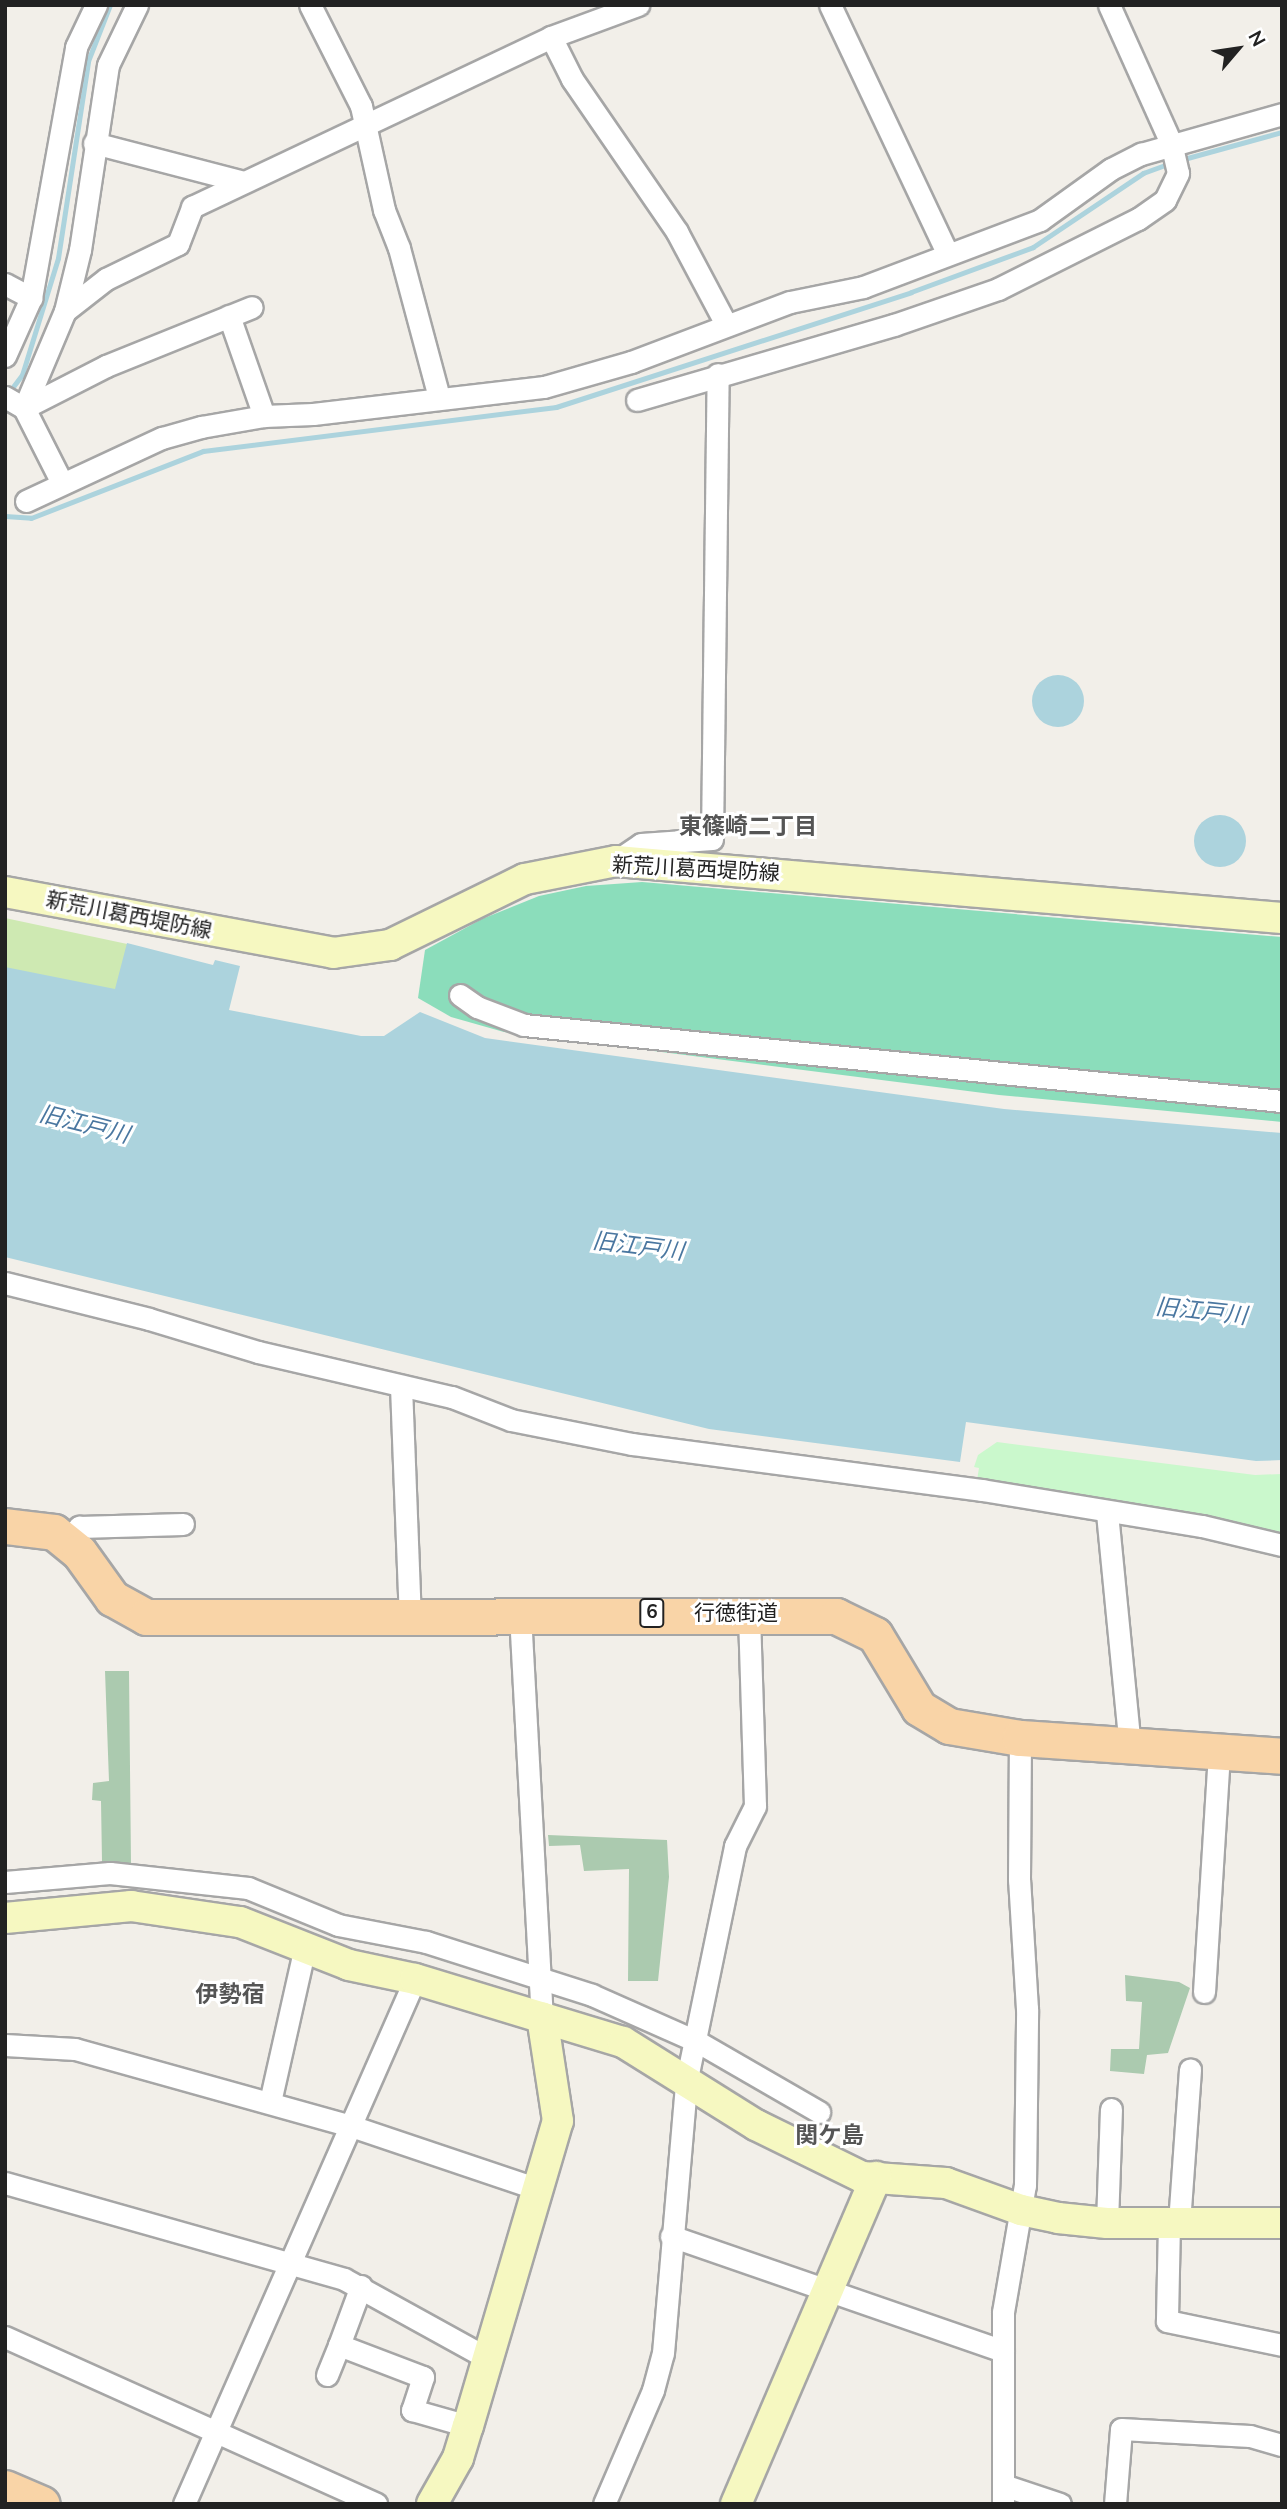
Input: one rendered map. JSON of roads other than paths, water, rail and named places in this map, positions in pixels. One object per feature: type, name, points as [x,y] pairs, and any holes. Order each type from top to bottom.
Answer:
[{"type":"main road","name":"行徳街道","points":[[5,1526],[40,1528],[68,1542],[112,1598],[146,1616],[410,1617],[749,1613],[836,1616],[863,1625],[885,1648],[919,1708],[934,1720],[966,1731],[1020,1738],[1282,1756]]},
{"type":"main road","points":[[5,2488],[43,2504]]},
{"type":"street","points":[[5,356],[31,298],[76,47],[96,5]]},
{"type":"street","points":[[24,408],[65,311],[80,250],[94,143],[108,65],[137,5]]},
{"type":"street","points":[[310,5],[361,106],[384,210],[399,248],[439,397]]},
{"type":"street","points":[[65,311],[106,279],[178,244],[192,207],[240,181],[551,37],[638,5]]},
{"type":"street","points":[[830,5],[947,253]]},
{"type":"street","points":[[637,400],[718,374],[894,325],[998,289],[1074,253],[1165,200],[1178,173],[1171,144],[1108,5]]},
{"type":"street","points":[[551,37],[572,79],[677,232],[726,324]]},
{"type":"street","points":[[26,501],[162,438],[264,416],[313,414],[439,397],[544,387],[631,362],[790,302],[863,287],[1040,220],[1111,169],[1171,144],[1282,114]]},
{"type":"street","points":[[94,143],[240,181]]},
{"type":"street","points":[[5,284],[31,298]]},
{"type":"street","points":[[24,408],[106,366],[252,307]]},
{"type":"street","points":[[229,316],[264,416]]},
{"type":"street","points":[[616,861],[641,844],[712,839],[718,374]]},
{"type":"street","points":[[5,397],[24,408],[62,483]]},
{"type":"street","name":"新荒川葛西堤防線","points":[[5,892],[277,944],[352,952],[390,945],[525,879],[616,861],[1282,918]]},
{"type":"street","points":[[460,995],[477,1007],[524,1025],[1282,1101]]},
{"type":"street","points":[[5,1283],[149,1318],[258,1352],[452,1397],[511,1420],[632,1444],[907,1478],[1107,1514],[1202,1526],[1282,1545]]},
{"type":"street","points":[[401,1386],[410,1617]]},
{"type":"street","points":[[1107,1514],[1130,1746]]},
{"type":"street","points":[[68,1542],[79,1527],[183,1524]]},
{"type":"street","points":[[604,2504],[653,2390],[663,2353],[686,2082],[698,2042],[735,1846],[755,1806],[749,1613]]},
{"type":"street","points":[[432,2504],[458,2458],[558,2121],[542,2017],[520,1614]]},
{"type":"street","points":[[1020,1738],[1019,1880],[1027,2009],[1021,2210],[1003,2312],[1003,2494],[1060,2504]]},
{"type":"street","points":[[1204,1992],[1219,1752]]},
{"type":"street","points":[[5,1882],[110,1873],[248,1888],[338,1925],[461,1952],[592,1995],[698,2042],[819,2112]]},
{"type":"street","points":[[5,1918],[131,1906],[240,1922],[349,1965],[406,1977],[623,2042],[799,2149],[862,2177],[946,2183],[1021,2210],[1107,2223],[1282,2223]]},
{"type":"street","points":[[184,2504],[351,2126],[406,1977],[404,1938]]},
{"type":"street","points":[[270,2102],[305,1947]]},
{"type":"street","points":[[5,2045],[75,2049],[351,2126],[538,2189]]},
{"type":"street","points":[[1190,2069],[1167,2321],[1282,2345]]},
{"type":"street","points":[[1107,2223],[1111,2109]]},
{"type":"street","points":[[736,2504],[876,2177]]},
{"type":"street","points":[[5,2183],[361,2286],[487,2358]]},
{"type":"street","points":[[671,2236],[1003,2351]]},
{"type":"street","points":[[327,2375],[361,2286]]},
{"type":"street","points":[[5,2337],[216,2429],[376,2504]]},
{"type":"street","points":[[339,2345],[423,2377],[412,2410],[468,2427]]},
{"type":"street","points":[[1115,2504],[1121,2429],[1250,2436],[1282,2445]]},
{"type":"water","points":[[1058,675],[1077,682],[1084,701],[1077,720],[1058,727],[1039,720],[1032,701],[1039,682]]},
{"type":"water","points":[[1220,815],[1239,822],[1246,841],[1239,860],[1220,867],[1201,860],[1194,841],[1201,822]]},
{"type":"water","name":"旧江戸川","points":[[127,943],[213,965],[215,960],[240,966],[229,1010],[361,1036],[384,1036],[420,1012],[485,1038],[1004,1109],[1282,1133],[1282,1460],[1256,1461],[966,1422],[960,1462],[709,1429],[5,1257],[5,967],[115,989]]},
{"type":"waterway","points":[[9,392],[22,375],[58,258],[88,61],[110,5]]},
{"type":"waterway","points":[[1180,160],[1282,132]]},
{"type":"waterway","points":[[5,516],[31,518],[203,451],[556,407],[911,292],[1033,247],[1143,173],[1171,163]]},
{"type":"district","name":"東篠崎二丁目","points":[[748,827]]},
{"type":"district","name":"伊勢宿","points":[[230,1995]]},
{"type":"district","name":"関ケ島","points":[[830,2136]]}]
